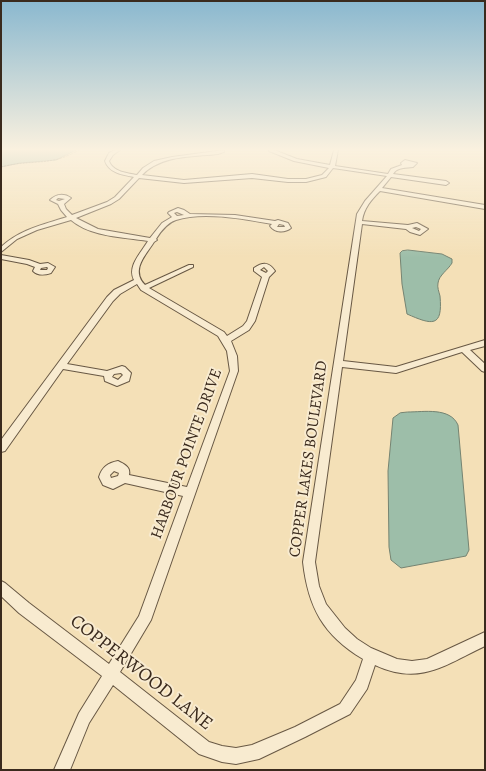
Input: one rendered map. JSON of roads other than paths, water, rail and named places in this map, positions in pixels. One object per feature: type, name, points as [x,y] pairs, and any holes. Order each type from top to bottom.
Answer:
[{"type":"street","points":[[1,250],[22,234],[71,218],[109,203],[127,186]]},
{"type":"street","points":[[378,188],[412,196],[485,207]]},
{"type":"street","name":"COPPER LAKES BOULEVARD","points":[[378,188],[363,207],[359,222],[310,562],[312,588],[321,609],[335,628],[353,644],[371,656],[400,668],[426,666],[485,639]]},
{"type":"street","points":[[61,202],[62,208],[71,218],[83,226],[95,230],[154,240]]},
{"type":"street","points":[[266,276],[252,321],[246,328],[227,340],[221,334],[140,285],[134,273],[138,262],[165,224],[176,218],[200,214],[275,223]]},
{"type":"street","points":[[359,222],[408,227]]},
{"type":"street","points":[[1,257],[29,262],[39,266]]},
{"type":"street","points":[[1,448],[110,298],[117,292],[191,266]]},
{"type":"street","name":"HARBOUR POINTE DRIVE","points":[[62,770],[84,718],[144,620],[234,371],[234,355],[227,340]]},
{"type":"street","points":[[338,362],[396,370],[464,348],[485,343]]},
{"type":"street","points":[[464,348],[485,369]]},
{"type":"street","points":[[61,366],[109,374]]},
{"type":"street","points":[[123,478],[189,492]]},
{"type":"street","name":"COPPERWOOD LANE","points":[[3,594],[110,674],[205,748],[222,754],[236,756],[252,752],[300,732],[345,709],[362,684],[371,656]]}]
